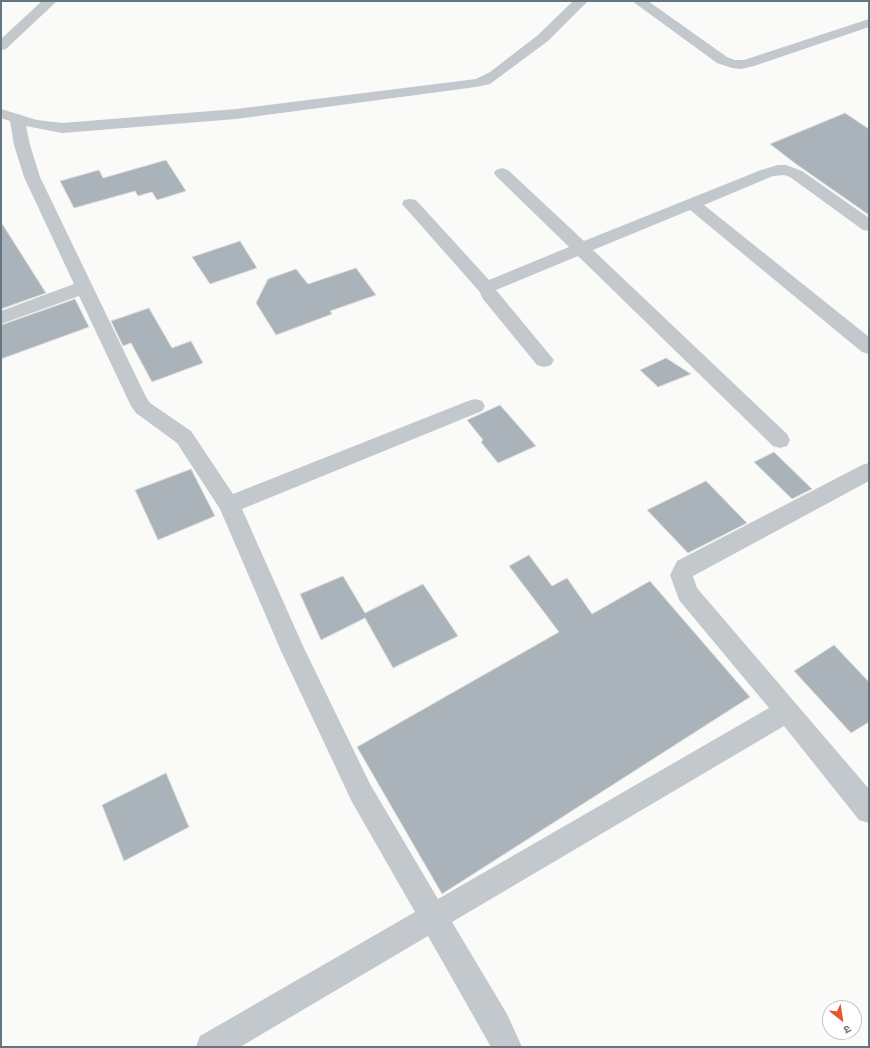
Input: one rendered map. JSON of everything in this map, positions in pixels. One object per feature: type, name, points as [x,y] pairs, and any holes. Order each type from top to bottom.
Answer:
[{"type":"street","points":[[1,46],[50,1]]},
{"type":"street","points":[[9,116],[35,124],[62,128],[236,114],[476,83],[485,81],[494,76],[543,38],[581,1]]},
{"type":"street","points":[[640,1],[722,60],[732,64],[741,65],[749,64],[869,23]]},
{"type":"street","points":[[9,116],[22,145],[32,177],[138,401],[143,408],[184,437],[229,505],[336,743],[361,793],[496,1025],[507,1047]]},
{"type":"street","points":[[487,290],[490,286],[497,283],[767,173],[778,170],[786,170],[796,174],[869,226]]},
{"type":"street","points":[[502,173],[780,440]]},
{"type":"street","points":[[410,204],[487,290],[489,295],[544,360]]},
{"type":"street","points":[[693,204],[869,346]]},
{"type":"street","points":[[1,318],[84,287]]},
{"type":"street","points":[[229,505],[475,406]]},
{"type":"street","points":[[869,471],[685,568],[681,575],[687,593],[869,810]]},
{"type":"street","points":[[211,1047],[433,919],[787,711]]},
{"type":"building","points":[[845,113],[869,129],[869,215],[770,144]]},
{"type":"building","points":[[166,160],[186,191],[157,200],[152,192],[138,196],[135,191],[74,208],[60,181],[99,170],[103,178]]},
{"type":"building","points":[[1,222],[46,293],[1,309]]},
{"type":"building","points":[[240,241],[257,268],[210,284],[192,257]]},
{"type":"building","points":[[356,268],[376,295],[330,311],[332,314],[276,335],[256,303],[268,279],[296,269],[308,284]]},
{"type":"building","points":[[75,299],[89,327],[1,359],[1,325]]},
{"type":"building","points":[[149,308],[172,348],[191,341],[203,363],[152,382],[131,343],[123,346],[111,321]]},
{"type":"building","points":[[666,358],[691,374],[658,387],[640,370]]},
{"type":"building","points":[[500,405],[536,446],[498,463],[481,442],[483,440],[467,420]]},
{"type":"building","points":[[774,452],[812,489],[792,499],[754,462]]},
{"type":"building","points":[[191,469],[215,516],[158,540],[135,490]]},
{"type":"building","points":[[706,481],[747,523],[688,553],[647,510]]},
{"type":"building","points":[[529,555],[552,586],[567,578],[592,614],[650,581],[750,697],[442,894],[357,747],[559,632],[509,566]]},
{"type":"building","points":[[343,576],[365,613],[423,584],[458,636],[393,668],[365,618],[321,640],[300,594]]},
{"type":"building","points":[[834,645],[869,682],[869,722],[851,733],[794,671]]},
{"type":"building","points":[[166,773],[189,827],[124,861],[102,805]]}]
